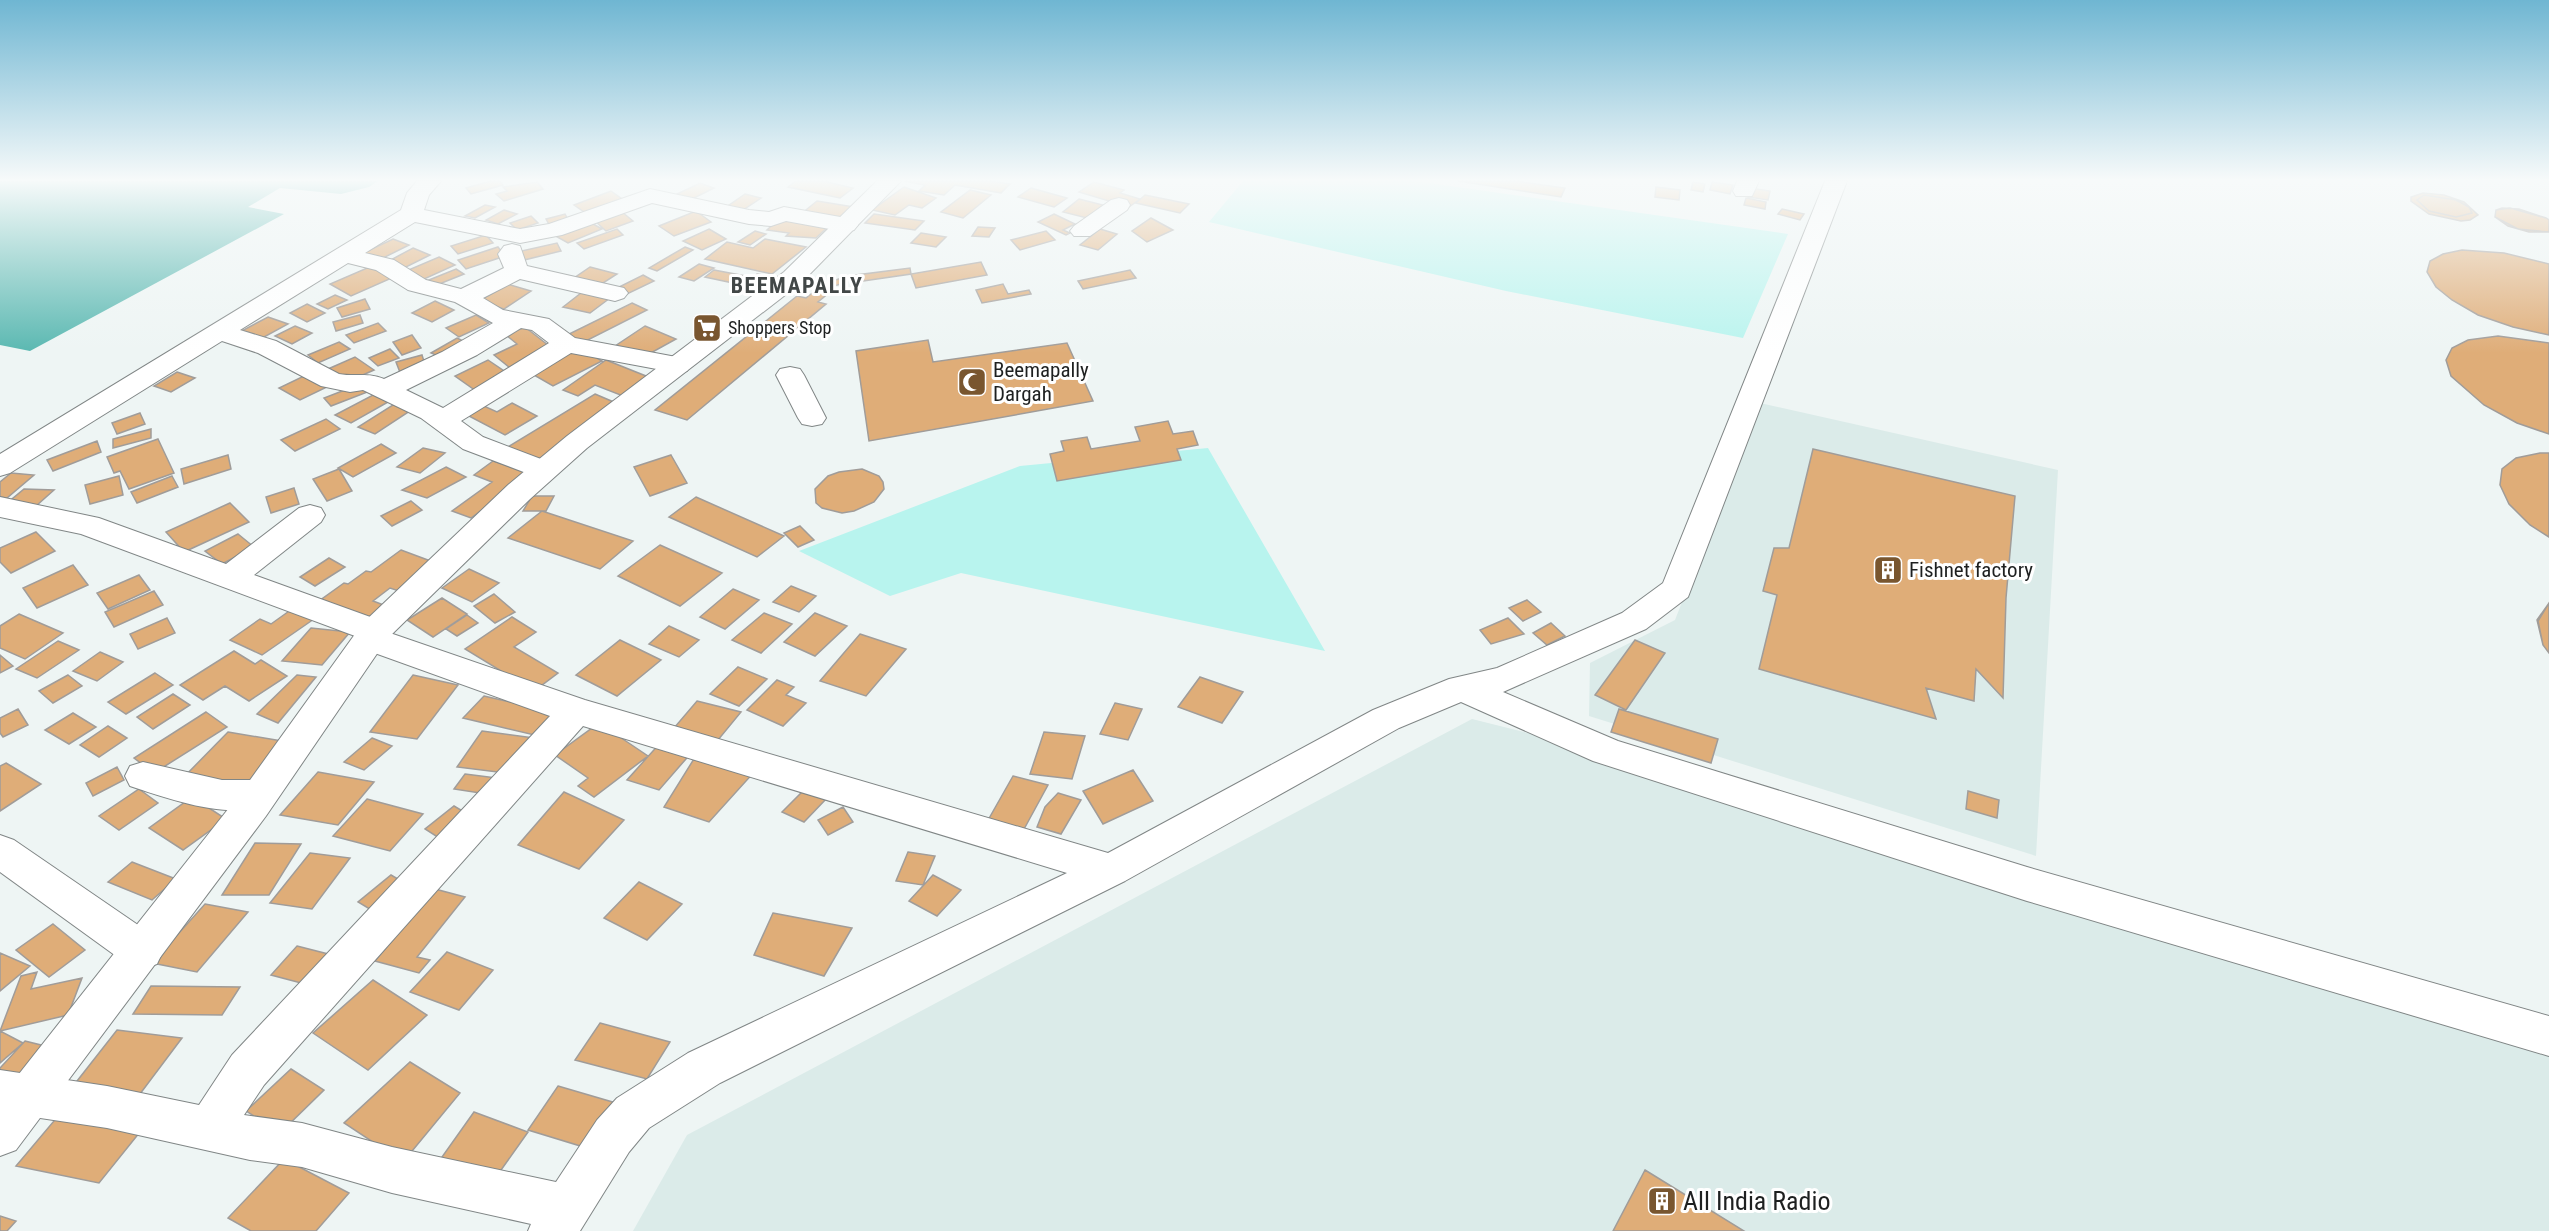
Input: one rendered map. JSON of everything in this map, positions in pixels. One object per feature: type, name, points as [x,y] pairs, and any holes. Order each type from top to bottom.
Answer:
[{"type":"street","points":[[0,467],[372,238]]},
{"type":"street","points":[[517,271],[510,254],[519,238]]},
{"type":"street","points":[[0,1134],[15,1093],[142,951],[259,795],[373,635],[544,470],[793,277],[832,238]]},
{"type":"street","points":[[15,1093],[107,1107],[250,1138],[302,1145],[558,1220],[613,1136],[633,1113],[704,1068],[1111,870],[1386,719],[1461,688],[1504,679],[1634,621],[1677,589],[1814,238]]},
{"type":"street","points":[[345,255],[385,265],[417,285],[464,297],[495,316],[540,324],[567,344],[678,365]]},
{"type":"street","points":[[464,297],[517,271],[615,293]]},
{"type":"street","points":[[383,390],[432,368],[516,320]]},
{"type":"street","points":[[219,332],[267,347],[331,380],[350,384],[366,381],[430,412],[473,443],[544,470]]},
{"type":"street","points":[[442,420],[567,344]]},
{"type":"street","points":[[790,375],[812,418]]},
{"type":"street","points":[[0,507],[88,525],[576,711],[1111,870]]},
{"type":"street","points":[[229,578],[310,515]]},
{"type":"street","points":[[1461,688],[1606,751],[2027,884],[2549,1036]]},
{"type":"street","points":[[209,1129],[248,1070],[576,711]]},
{"type":"street","points":[[143,776],[222,795],[259,795]]},
{"type":"street","points":[[0,851],[142,951]]},
{"type":"shaded area","points":[[0,238],[239,238],[30,351],[0,345]]},
{"type":"shaded area","points":[[1280,238],[1786,238],[1743,338],[1506,291]]},
{"type":"shaded area","points":[[1760,403],[2058,470],[2036,856],[1589,716],[1590,663],[1675,620]]},
{"type":"shaded area","points":[[1208,448],[1325,651],[961,573],[890,596],[799,551],[1020,466]]},
{"type":"shaded area","name":"All India Radio","points":[[1472,719],[1647,763],[2549,1052],[2549,1231],[633,1231],[687,1135]]},
{"type":"building","points":[[475,238],[489,238],[493,243],[458,254],[451,246]]},
{"type":"building","points":[[560,238],[579,238],[568,243]]},
{"type":"building","points":[[590,238],[613,238],[584,249],[577,243]]},
{"type":"building","points":[[689,238],[726,239],[702,250],[683,241]]},
{"type":"building","points":[[743,238],[760,238],[750,245],[738,242]]},
{"type":"building","points":[[916,238],[945,238],[936,247],[911,243]]},
{"type":"building","points":[[1053,238],[1055,240],[1020,250],[1011,240]]},
{"type":"building","points":[[1088,238],[1112,238],[1098,250],[1080,245]]},
{"type":"building","points":[[393,239],[409,245],[375,262],[359,255]]},
{"type":"building","points":[[765,239],[806,247],[772,274],[705,259],[727,242],[753,248]]},
{"type":"building","points":[[557,243],[561,251],[520,261],[517,252]]},
{"type":"building","points":[[498,247],[505,256],[466,269],[458,260]]},
{"type":"building","points":[[685,247],[693,250],[657,271],[649,268]]},
{"type":"building","points":[[413,248],[430,255],[402,269],[385,263]]},
{"type":"building","points":[[2462,250],[2504,253],[2549,264],[2549,335],[2513,327],[2478,315],[2452,300],[2436,287],[2427,272],[2430,261],[2443,254]]},
{"type":"building","points":[[439,257],[455,265],[422,280],[406,271]]},
{"type":"building","points":[[981,262],[987,275],[916,288],[911,274]]},
{"type":"building","points":[[699,264],[714,268],[694,281],[679,277]]},
{"type":"building","points":[[374,265],[394,277],[351,296],[330,284]]},
{"type":"building","points":[[590,267],[617,274],[600,285],[574,278]]},
{"type":"building","points":[[910,268],[911,274],[857,282],[856,275]]},
{"type":"building","points":[[456,269],[464,274],[432,287],[424,282]]},
{"type":"building","points":[[714,270],[751,277],[742,285],[705,277]]},
{"type":"building","points":[[1130,270],[1136,278],[1083,289],[1078,281]]},
{"type":"building","points":[[757,274],[773,277],[759,290],[743,287]]},
{"type":"building","points":[[643,275],[654,281],[625,295],[615,289]]},
{"type":"building","points":[[842,278],[845,283],[830,287],[826,283]]},
{"type":"building","points":[[507,284],[531,291],[504,309],[479,301]]},
{"type":"building","points":[[1003,284],[1008,294],[1029,290],[1031,294],[982,303],[976,290]]},
{"type":"building","points":[[816,290],[829,293],[818,302],[826,304],[687,420],[655,410],[797,296],[806,298]]},
{"type":"building","points":[[581,293],[610,298],[590,313],[563,307]]},
{"type":"building","points":[[335,295],[347,300],[328,309],[317,304]]},
{"type":"building","points":[[365,299],[370,309],[342,317],[337,308]]},
{"type":"building","points":[[435,301],[454,310],[432,322],[412,313]]},
{"type":"building","points":[[632,303],[647,310],[578,345],[563,337]]},
{"type":"building","points":[[307,304],[325,313],[307,322],[290,313]]},
{"type":"building","points":[[360,315],[363,323],[336,331],[333,322]]},
{"type":"building","points":[[476,315],[489,323],[459,337],[446,328]]},
{"type":"building","points":[[268,317],[288,324],[255,342],[234,335]]},
{"type":"building","points":[[378,323],[386,331],[354,343],[346,335]]},
{"type":"building","points":[[295,326],[312,333],[292,344],[275,336]]},
{"type":"building","points":[[645,326],[676,339],[649,354],[612,348]]},
{"type":"building","points":[[525,327],[553,349],[510,368],[494,355],[517,344],[506,335]]},
{"type":"building","points":[[412,335],[421,348],[402,355],[393,342]]},
{"type":"building","points":[[2498,336],[2549,343],[2549,434],[2517,423],[2484,405],[2451,376],[2446,360],[2452,348],[2468,340]]},
{"type":"building","points":[[457,338],[469,344],[443,358],[431,353]]},
{"type":"building","name":"Beemapally Dargah","points":[[928,340],[933,362],[1067,343],[1093,401],[869,441],[856,351]]},
{"type":"building","points":[[339,342],[350,349],[318,363],[308,355]]},
{"type":"building","points":[[576,346],[602,361],[553,386],[527,371]]},
{"type":"building","points":[[390,349],[399,358],[378,366],[369,358]]},
{"type":"building","points":[[422,355],[426,368],[401,375],[396,362]]},
{"type":"building","points":[[355,357],[374,370],[347,382],[328,369]]},
{"type":"building","points":[[488,360],[510,375],[476,391],[455,376]]},
{"type":"building","points":[[606,360],[651,378],[623,396],[595,385],[578,396],[563,390]]},
{"type":"building","points":[[177,372],[195,378],[171,392],[154,386]]},
{"type":"building","points":[[308,374],[329,386],[300,400],[279,388]]},
{"type":"building","points":[[363,383],[370,391],[331,406],[324,398]]},
{"type":"building","points":[[595,394],[623,406],[531,464],[503,450]]},
{"type":"building","points":[[373,395],[388,402],[351,423],[335,415]]},
{"type":"building","points":[[396,403],[413,409],[375,434],[358,427]]},
{"type":"building","points":[[512,403],[537,416],[505,435],[467,415],[484,406],[497,412]]},
{"type":"building","points":[[140,413],[145,424],[117,434],[112,423]]},
{"type":"building","points":[[326,419],[340,429],[295,451],[281,440]]},
{"type":"building","points":[[1168,421],[1173,434],[1193,431],[1198,445],[1177,449],[1181,460],[1057,481],[1050,454],[1064,451],[1061,441],[1087,437],[1091,449],[1140,441],[1135,427]]},
{"type":"building","points":[[151,429],[151,438],[113,448],[113,439]]},
{"type":"building","points":[[158,439],[174,473],[129,489],[120,471],[114,473],[107,457]]},
{"type":"building","points":[[97,441],[101,452],[53,471],[47,460]]},
{"type":"building","points":[[381,444],[396,453],[353,477],[338,468]]},
{"type":"building","points":[[423,448],[445,453],[420,473],[397,467]]},
{"type":"building","name":"Fishnet factory","points":[[1813,449],[2015,496],[2006,598],[2003,698],[1976,669],[1974,701],[1926,688],[1936,719],[1759,669],[1777,595],[1763,591],[1774,548],[1789,548]]},
{"type":"building","points":[[2549,453],[2549,537],[2530,525],[2509,504],[2500,485],[2502,469],[2516,458]]},
{"type":"building","points":[[228,455],[231,469],[184,484],[181,469]]},
{"type":"building","points":[[671,455],[687,483],[650,496],[634,467]]},
{"type":"building","points":[[493,461],[531,474],[471,518],[452,511],[492,482],[474,475]]},
{"type":"building","points":[[446,467],[466,477],[427,498],[402,490]]},
{"type":"building","points":[[339,469],[352,491],[327,501],[313,479]]},
{"type":"building","points":[[862,469],[879,476],[883,482],[884,489],[874,502],[854,511],[842,513],[822,508],[816,503],[815,489],[828,476]]},
{"type":"building","points":[[11,473],[34,475],[7,498],[0,497],[0,482]]},
{"type":"building","points":[[119,476],[123,495],[90,504],[85,485]]},
{"type":"building","points":[[172,476],[178,487],[137,503],[131,492]]},
{"type":"building","points":[[294,488],[299,504],[271,513],[266,497]]},
{"type":"building","points":[[24,489],[54,490],[36,506],[6,504]]},
{"type":"building","points":[[532,496],[554,496],[546,511],[523,511]]},
{"type":"building","points":[[696,497],[784,536],[757,557],[669,517]]},
{"type":"building","points":[[411,501],[422,510],[392,526],[381,516]]},
{"type":"building","points":[[230,503],[249,522],[184,552],[166,532]]},
{"type":"building","points":[[542,511],[633,541],[600,569],[508,538]]},
{"type":"building","points":[[800,526],[814,540],[798,547],[784,533]]},
{"type":"building","points":[[36,532],[55,551],[11,573],[0,562],[0,548]]},
{"type":"building","points":[[238,534],[254,547],[222,564],[205,551]]},
{"type":"building","points":[[660,545],[722,573],[680,606],[618,576]]},
{"type":"building","points":[[401,550],[436,563],[399,591],[390,588],[373,601],[389,607],[370,622],[312,606],[344,583],[348,584],[366,571],[371,572]]},
{"type":"building","points":[[329,558],[345,567],[315,586],[300,577]]},
{"type":"building","points":[[73,565],[88,585],[37,608],[23,588]]},
{"type":"building","points":[[469,569],[499,583],[472,602],[442,588]]},
{"type":"building","points":[[139,575],[150,590],[108,609],[97,593]]},
{"type":"building","points":[[791,586],[816,596],[799,612],[773,602]]},
{"type":"building","points":[[733,589],[759,600],[725,629],[700,617]]},
{"type":"building","points":[[154,591],[163,605],[114,627],[105,612]]},
{"type":"building","points":[[494,594],[515,612],[495,623],[474,606]]},
{"type":"building","points":[[442,598],[467,614],[433,637],[407,620]]},
{"type":"building","points":[[1527,600],[1541,612],[1523,621],[1509,608]]},
{"type":"building","points":[[2549,603],[2549,653],[2543,645],[2537,620]]},
{"type":"building","points":[[2549,603],[2549,653],[2543,645],[2538,621]]},
{"type":"building","points":[[292,609],[314,619],[262,655],[230,640],[260,619],[271,624]]},
{"type":"building","points":[[764,613],[792,624],[761,653],[732,640]]},
{"type":"building","points":[[815,613],[847,626],[815,656],[784,642]]},
{"type":"building","points":[[19,614],[63,633],[25,659],[0,648],[0,626]]},
{"type":"building","points":[[467,615],[478,623],[457,636],[446,629]]},
{"type":"building","points":[[512,617],[536,632],[514,647],[558,673],[534,691],[465,649]]},
{"type":"building","points":[[167,618],[175,633],[138,649],[130,634]]},
{"type":"building","points":[[1508,618],[1524,634],[1491,644],[1480,630]]},
{"type":"building","points":[[1551,623],[1565,636],[1547,645],[1533,633]]},
{"type":"building","points":[[669,626],[699,640],[679,657],[649,644]]},
{"type":"building","points":[[311,628],[350,632],[322,665],[282,661]]},
{"type":"building","points":[[860,634],[906,649],[866,696],[820,681]]},
{"type":"building","points":[[620,640],[661,660],[617,696],[576,675]]},
{"type":"building","points":[[1635,640],[1665,653],[1626,710],[1595,695]]},
{"type":"building","points":[[58,641],[79,650],[37,678],[16,669]]},
{"type":"building","points":[[234,651],[255,664],[261,660],[287,676],[249,701],[225,686],[203,700],[180,685]]},
{"type":"building","points":[[100,652],[123,662],[97,681],[73,671]]},
{"type":"building","points":[[0,655],[13,666],[0,673]]},
{"type":"building","points":[[738,667],[767,679],[739,706],[710,694]]},
{"type":"building","points":[[155,673],[173,685],[126,714],[108,702]]},
{"type":"building","points":[[68,675],[82,686],[53,703],[39,691]]},
{"type":"building","points":[[297,675],[316,677],[278,723],[257,714]]},
{"type":"building","points":[[413,675],[458,685],[417,739],[370,732]]},
{"type":"building","points":[[1200,677],[1243,692],[1222,723],[1178,707]]},
{"type":"building","points":[[777,680],[794,687],[786,695],[806,703],[783,726],[747,710]]},
{"type":"building","points":[[173,694],[190,705],[153,729],[137,717]]},
{"type":"building","points":[[484,696],[563,714],[543,737],[463,718]]},
{"type":"building","points":[[697,701],[741,712],[718,740],[674,728]]},
{"type":"building","points":[[1115,703],[1142,709],[1128,740],[1100,734]]},
{"type":"building","points":[[18,709],[28,725],[3,737],[0,733],[0,718]]},
{"type":"building","points":[[1619,709],[1718,739],[1711,763],[1611,732]]},
{"type":"building","points":[[206,712],[227,727],[154,773],[134,758]]},
{"type":"building","points":[[73,713],[96,727],[69,744],[45,730]]},
{"type":"building","points":[[599,723],[648,756],[594,797],[578,786],[588,778],[555,755]]},
{"type":"building","points":[[108,726],[127,738],[99,757],[80,745]]},
{"type":"building","points":[[482,731],[542,739],[515,774],[457,767]]},
{"type":"building","points":[[228,732],[288,742],[243,791],[180,781]]},
{"type":"building","points":[[1044,732],[1085,736],[1072,779],[1030,774]]},
{"type":"building","points":[[372,738],[392,746],[364,770],[344,762]]},
{"type":"building","points":[[661,742],[692,752],[659,790],[627,780]]},
{"type":"building","points":[[697,754],[756,770],[709,822],[664,807]]},
{"type":"building","points":[[6,763],[41,784],[0,811],[0,766]]},
{"type":"building","points":[[117,767],[124,780],[93,796],[86,783]]},
{"type":"building","points":[[1133,770],[1153,801],[1103,824],[1083,791]]},
{"type":"building","points":[[318,772],[374,782],[338,825],[280,815]]},
{"type":"building","points":[[465,774],[505,779],[493,795],[454,789]]},
{"type":"building","points":[[1013,776],[1048,785],[1023,831],[987,822]]},
{"type":"building","points":[[807,787],[828,797],[804,822],[782,812]]},
{"type":"building","points":[[139,789],[158,803],[119,830],[99,816]]},
{"type":"building","points":[[1968,791],[1999,800],[1997,818],[1966,809]]},
{"type":"building","points":[[564,792],[624,820],[579,869],[518,845]]},
{"type":"building","points":[[1058,793],[1081,800],[1061,834],[1037,827],[1045,807]]},
{"type":"building","points":[[192,797],[226,819],[183,850],[149,828]]},
{"type":"building","points":[[367,799],[423,814],[390,851],[333,836]]},
{"type":"building","points":[[454,806],[476,819],[447,843],[425,829]]},
{"type":"building","points":[[843,807],[853,822],[828,835],[818,820]]},
{"type":"building","points":[[255,843],[301,844],[269,895],[222,895]]},
{"type":"building","points":[[908,852],[935,856],[923,885],[896,881]]},
{"type":"building","points":[[310,853],[350,858],[312,909],[270,903]]},
{"type":"building","points":[[132,862],[176,879],[152,900],[108,882]]},
{"type":"building","points":[[391,875],[410,886],[378,914],[358,902]]},
{"type":"building","points":[[933,875],[961,890],[937,916],[909,901]]},
{"type":"building","points":[[639,882],[682,904],[647,940],[604,918]]},
{"type":"building","points":[[435,889],[465,897],[417,957],[430,960],[419,973],[375,961]]},
{"type":"building","points":[[205,904],[248,912],[197,972],[152,963]]},
{"type":"building","points":[[773,913],[852,928],[824,976],[754,955]]},
{"type":"building","points":[[53,924],[85,950],[49,977],[16,950]]},
{"type":"building","points":[[297,946],[340,957],[316,987],[271,975]]},
{"type":"building","points":[[447,952],[493,970],[459,1010],[410,992]]},
{"type":"building","points":[[0,953],[30,966],[0,991]]},
{"type":"building","points":[[37,972],[31,989],[82,978],[68,1015],[0,1031],[21,976]]},
{"type":"building","points":[[373,980],[427,1015],[368,1070],[313,1033]]},
{"type":"building","points":[[151,986],[240,987],[222,1015],[133,1014]]},
{"type":"building","points":[[600,1023],[670,1042],[647,1079],[575,1060]]},
{"type":"building","points":[[117,1030],[182,1038],[137,1098],[70,1090]]},
{"type":"building","points":[[0,1031],[23,1043],[0,1063]]},
{"type":"building","points":[[25,1041],[49,1047],[15,1083],[0,1080],[0,1068]]},
{"type":"building","points":[[410,1062],[460,1093],[403,1162],[344,1123]]},
{"type":"building","points":[[291,1069],[324,1090],[280,1133],[246,1111]]},
{"type":"building","points":[[558,1086],[616,1103],[587,1148],[528,1130]]},
{"type":"building","points":[[474,1112],[528,1132],[494,1180],[437,1164]]},
{"type":"building","points":[[59,1115],[140,1132],[99,1183],[16,1166]]},
{"type":"building","points":[[284,1159],[349,1193],[316,1231],[251,1231],[228,1218]]},
{"type":"building","name":"All India Radio","points":[[1645,1170],[1744,1231],[1613,1231]]},
{"type":"building","points":[[0,1216],[16,1221],[7,1231],[0,1231]]},
{"type":"place","name":"Shoppers Stop","points":[[707,328]]},
{"type":"place","name":"Beemapally Dargah","points":[[972,382]]},
{"type":"place","name":"Fishnet factory","points":[[1888,570]]},
{"type":"place","name":"All India Radio","points":[[1662,1201]]},
{"type":"district","name":"BEEMAPALLY","points":[[797,285]]}]
